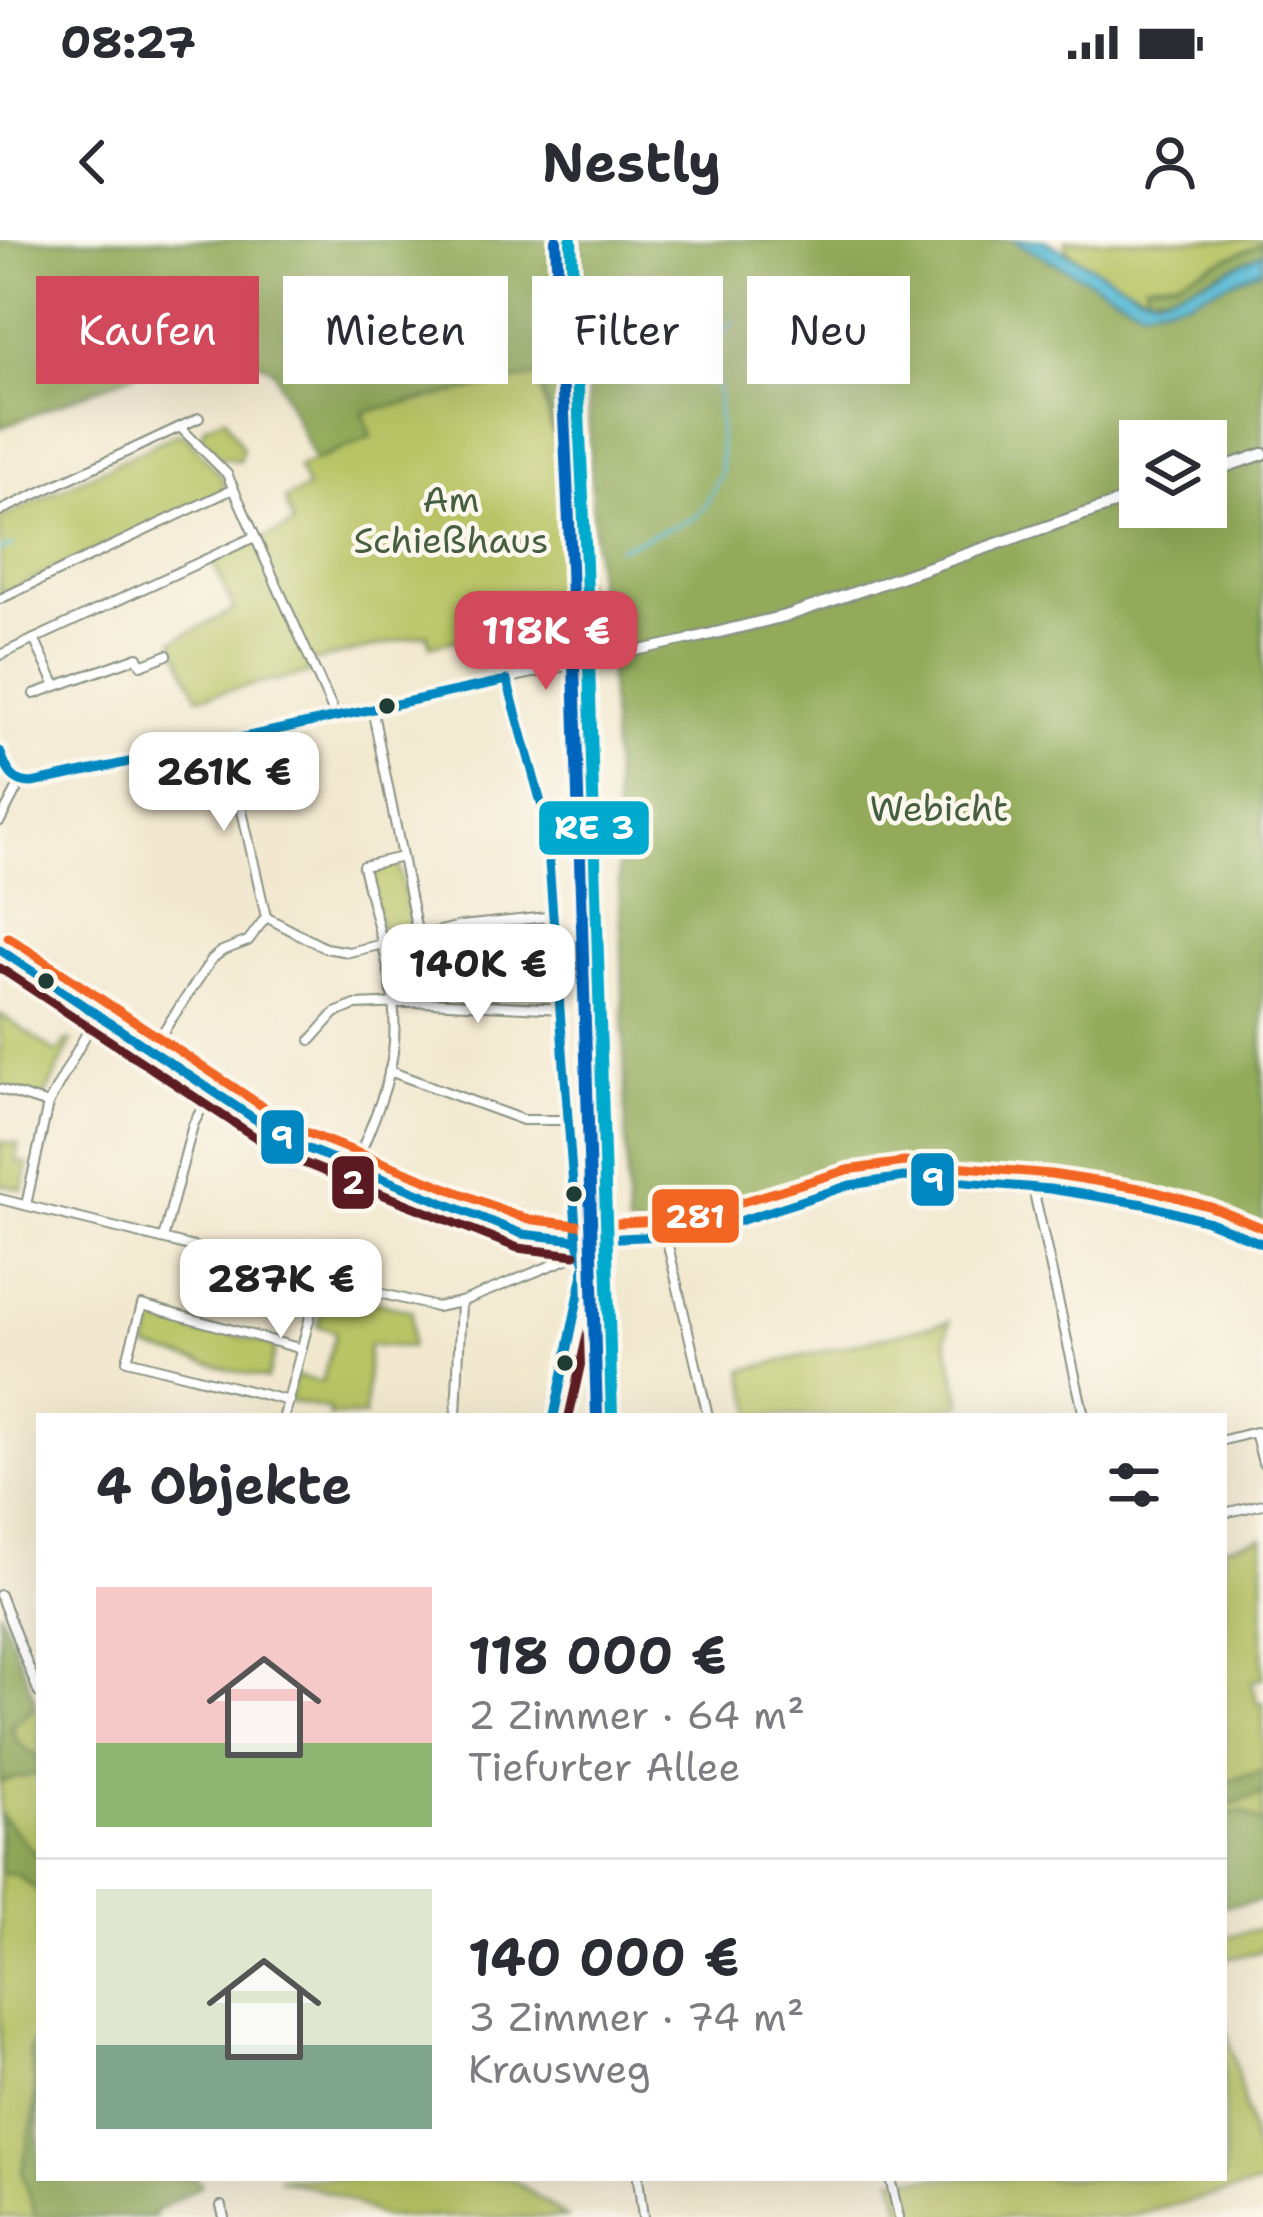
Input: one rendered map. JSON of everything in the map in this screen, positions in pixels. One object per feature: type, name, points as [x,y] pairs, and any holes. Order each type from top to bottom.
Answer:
[{"type":"main road","points":[[0,950],[288,1142],[522,1234],[580,1246],[599,1240],[712,1230],[881,1178],[1033,1188],[1178,1212],[1263,1244]]},
{"type":"street","points":[[0,512],[199,418],[202,423],[195,439]]},
{"type":"street","points":[[180,427],[218,463],[233,489],[335,715]]},
{"type":"street","points":[[1227,466],[1263,454]]},
{"type":"street","points":[[0,599],[233,489]]},
{"type":"street","points":[[20,783],[790,615],[1119,502]]},
{"type":"street","points":[[0,655],[254,537]]},
{"type":"street","points":[[34,639],[55,684]]},
{"type":"street","points":[[34,694],[138,657],[141,665],[167,655]]},
{"type":"street","points":[[507,680],[546,821],[584,1282],[555,1413]]},
{"type":"street","points":[[372,708],[418,936]]},
{"type":"street","points":[[149,1051],[212,959],[248,941],[266,917],[226,740]]},
{"type":"street","points":[[0,751],[10,775],[20,783]]},
{"type":"street","points":[[0,821],[20,783]]},
{"type":"street","points":[[354,1171],[389,1071],[393,1004],[363,866],[402,857]]},
{"type":"street","points":[[266,917],[332,950],[350,952],[461,926],[556,916]]},
{"type":"street","points":[[311,1040],[341,1009],[430,1002],[563,1009]]},
{"type":"street","points":[[26,1205],[48,1104],[96,1016]]},
{"type":"street","points":[[389,1071],[523,1120],[569,1120]]},
{"type":"street","points":[[0,1090],[48,1104]]},
{"type":"street","points":[[163,1239],[193,1125],[211,1091]]},
{"type":"street","points":[[1033,1188],[1083,1413]]},
{"type":"street","points":[[0,1199],[436,1307],[461,1302],[580,1246]]},
{"type":"street","points":[[666,1237],[707,1413]]},
{"type":"street","points":[[285,1413],[320,1278]]},
{"type":"street","points":[[456,1413],[461,1302]]},
{"type":"street","points":[[289,1401],[127,1360],[142,1305],[302,1349]]},
{"type":"street","points":[[1227,1439],[1256,1432],[1263,1463]]},
{"type":"street","points":[[1227,1512],[1263,1504]]},
{"type":"street","points":[[0,1595],[36,1685]]},
{"type":"street","points":[[638,2181],[643,2217]]},
{"type":"street","points":[[891,2181],[899,2217]]},
{"type":"green space","points":[[0,240],[567,240],[569,276],[532,276],[532,377],[508,382],[508,276],[283,276],[283,384],[498,384],[363,412],[371,437],[315,461],[273,369],[259,362],[259,276],[36,276],[36,384],[109,384],[0,428]]},
{"type":"green space","name":"Webicht","points":[[581,240],[1012,240],[1141,308],[1188,300],[1263,268],[1263,1238],[1196,1211],[1154,1201],[905,1172],[862,1176],[697,1227],[628,1227],[622,947],[608,652],[599,644],[587,384],[723,384],[723,276],[583,276]]},
{"type":"green space","points":[[1066,240],[1263,243],[1176,280],[1145,283],[1147,294],[1117,282],[1066,250]]},
{"type":"green space","points":[[1263,243],[1258,256],[1173,293],[1147,294],[1145,283],[1176,280]]},
{"type":"green space","name":"Am Schießhaus","points":[[532,377],[532,384],[539,384],[564,476],[582,579],[576,654],[527,665],[518,627],[431,646],[427,634],[307,663],[310,673],[198,697],[173,641],[234,610],[213,562],[293,525],[285,499],[307,489],[298,467],[370,437],[363,412]]},
{"type":"green space","points":[[540,384],[573,384],[581,565],[575,558],[558,443]]},
{"type":"green space","points":[[225,417],[243,449],[239,461],[220,457],[202,438],[205,426]]},
{"type":"green space","points":[[178,433],[186,436],[225,481],[221,492],[0,595],[0,519]]},
{"type":"green space","points":[[398,863],[413,933],[383,939],[368,869]]},
{"type":"green space","points":[[0,1014],[57,1053],[66,1041],[72,1041],[43,1100],[0,1087]]},
{"type":"green space","points":[[0,1142],[18,1144],[17,1162],[28,1164],[23,1190],[0,1184]]},
{"type":"green space","points":[[318,1287],[412,1311],[411,1347],[369,1345],[365,1413],[330,1413],[289,1401],[295,1376],[322,1382],[336,1332],[318,1326],[325,1299],[316,1295]]},
{"type":"green space","points":[[155,1315],[276,1346],[267,1379],[147,1348]]},
{"type":"green space","points":[[950,1321],[946,1338],[962,1404],[924,1413],[754,1413],[743,1370]]},
{"type":"green space","points":[[1263,1538],[1263,1678],[1252,1681],[1257,1703],[1263,1702],[1263,1771],[1227,1781],[1227,1546]]},
{"type":"green space","points":[[0,1610],[35,1700],[31,1711],[11,1726],[19,1744],[36,1756],[36,1773],[0,1783]]},
{"type":"green space","points":[[0,1617],[36,1707],[36,2181],[198,2181],[202,2185],[154,2212],[154,2217],[0,2217]]},
{"type":"green space","points":[[1263,1771],[1263,1794],[1227,1805],[1227,1781]]},
{"type":"green space","points":[[1263,1794],[1263,1824],[1243,1812],[1227,1814],[1227,1805]]},
{"type":"green space","points":[[1243,1812],[1263,1824],[1263,1901],[1227,1906],[1227,1814]]},
{"type":"green space","points":[[0,1814],[36,1855],[36,1890],[18,1875],[0,1872]]},
{"type":"green space","points":[[1263,1928],[1263,1951],[1227,1959],[1227,1936]]},
{"type":"green space","points":[[1227,2030],[1263,2184],[1124,2217],[903,2217],[895,2181],[1227,2181]]},
{"type":"green space","points":[[36,2036],[36,2181],[198,2181],[202,2185],[154,2212],[154,2217],[36,2217],[22,2171],[34,2115],[29,2050]]},
{"type":"green space","points":[[288,2181],[514,2181],[566,2217],[383,2217],[331,2193]]},
{"type":"water","points":[[1012,240],[1044,240],[1138,292],[1159,296],[1263,253],[1263,268],[1188,300],[1141,308]]},
{"type":"waterway","points":[[619,548],[692,519],[705,507],[721,473],[710,343],[735,321]]},
{"type":"waterway","points":[[0,550],[13,545]]},
{"type":"railway","points":[[577,251],[577,276]]},
{"type":"transit line","points":[[571,240],[586,565],[612,1413]]},
{"type":"transit line","points":[[556,241],[571,566],[597,1413]]},
{"type":"transit line","name":"9","points":[[0,751],[14,778],[32,783],[507,680],[546,821],[577,1240],[585,1264],[555,1413]]},
{"type":"transit line","name":"281","points":[[8,937],[295,1128],[526,1219],[577,1225],[683,1220],[847,1170],[904,1162],[1051,1174],[1146,1189],[1263,1228]]},
{"type":"transit line","name":"9","points":[[0,950],[288,1141],[522,1234],[577,1240],[685,1235],[850,1185],[904,1177],[1050,1189],[1144,1204],[1207,1221],[1263,1244]]},
{"type":"transit line","name":"2","points":[[0,968],[281,1154],[518,1248],[575,1255]]},
{"type":"transit line","name":"2","points":[[570,1413],[600,1277],[591,1235]]}]
